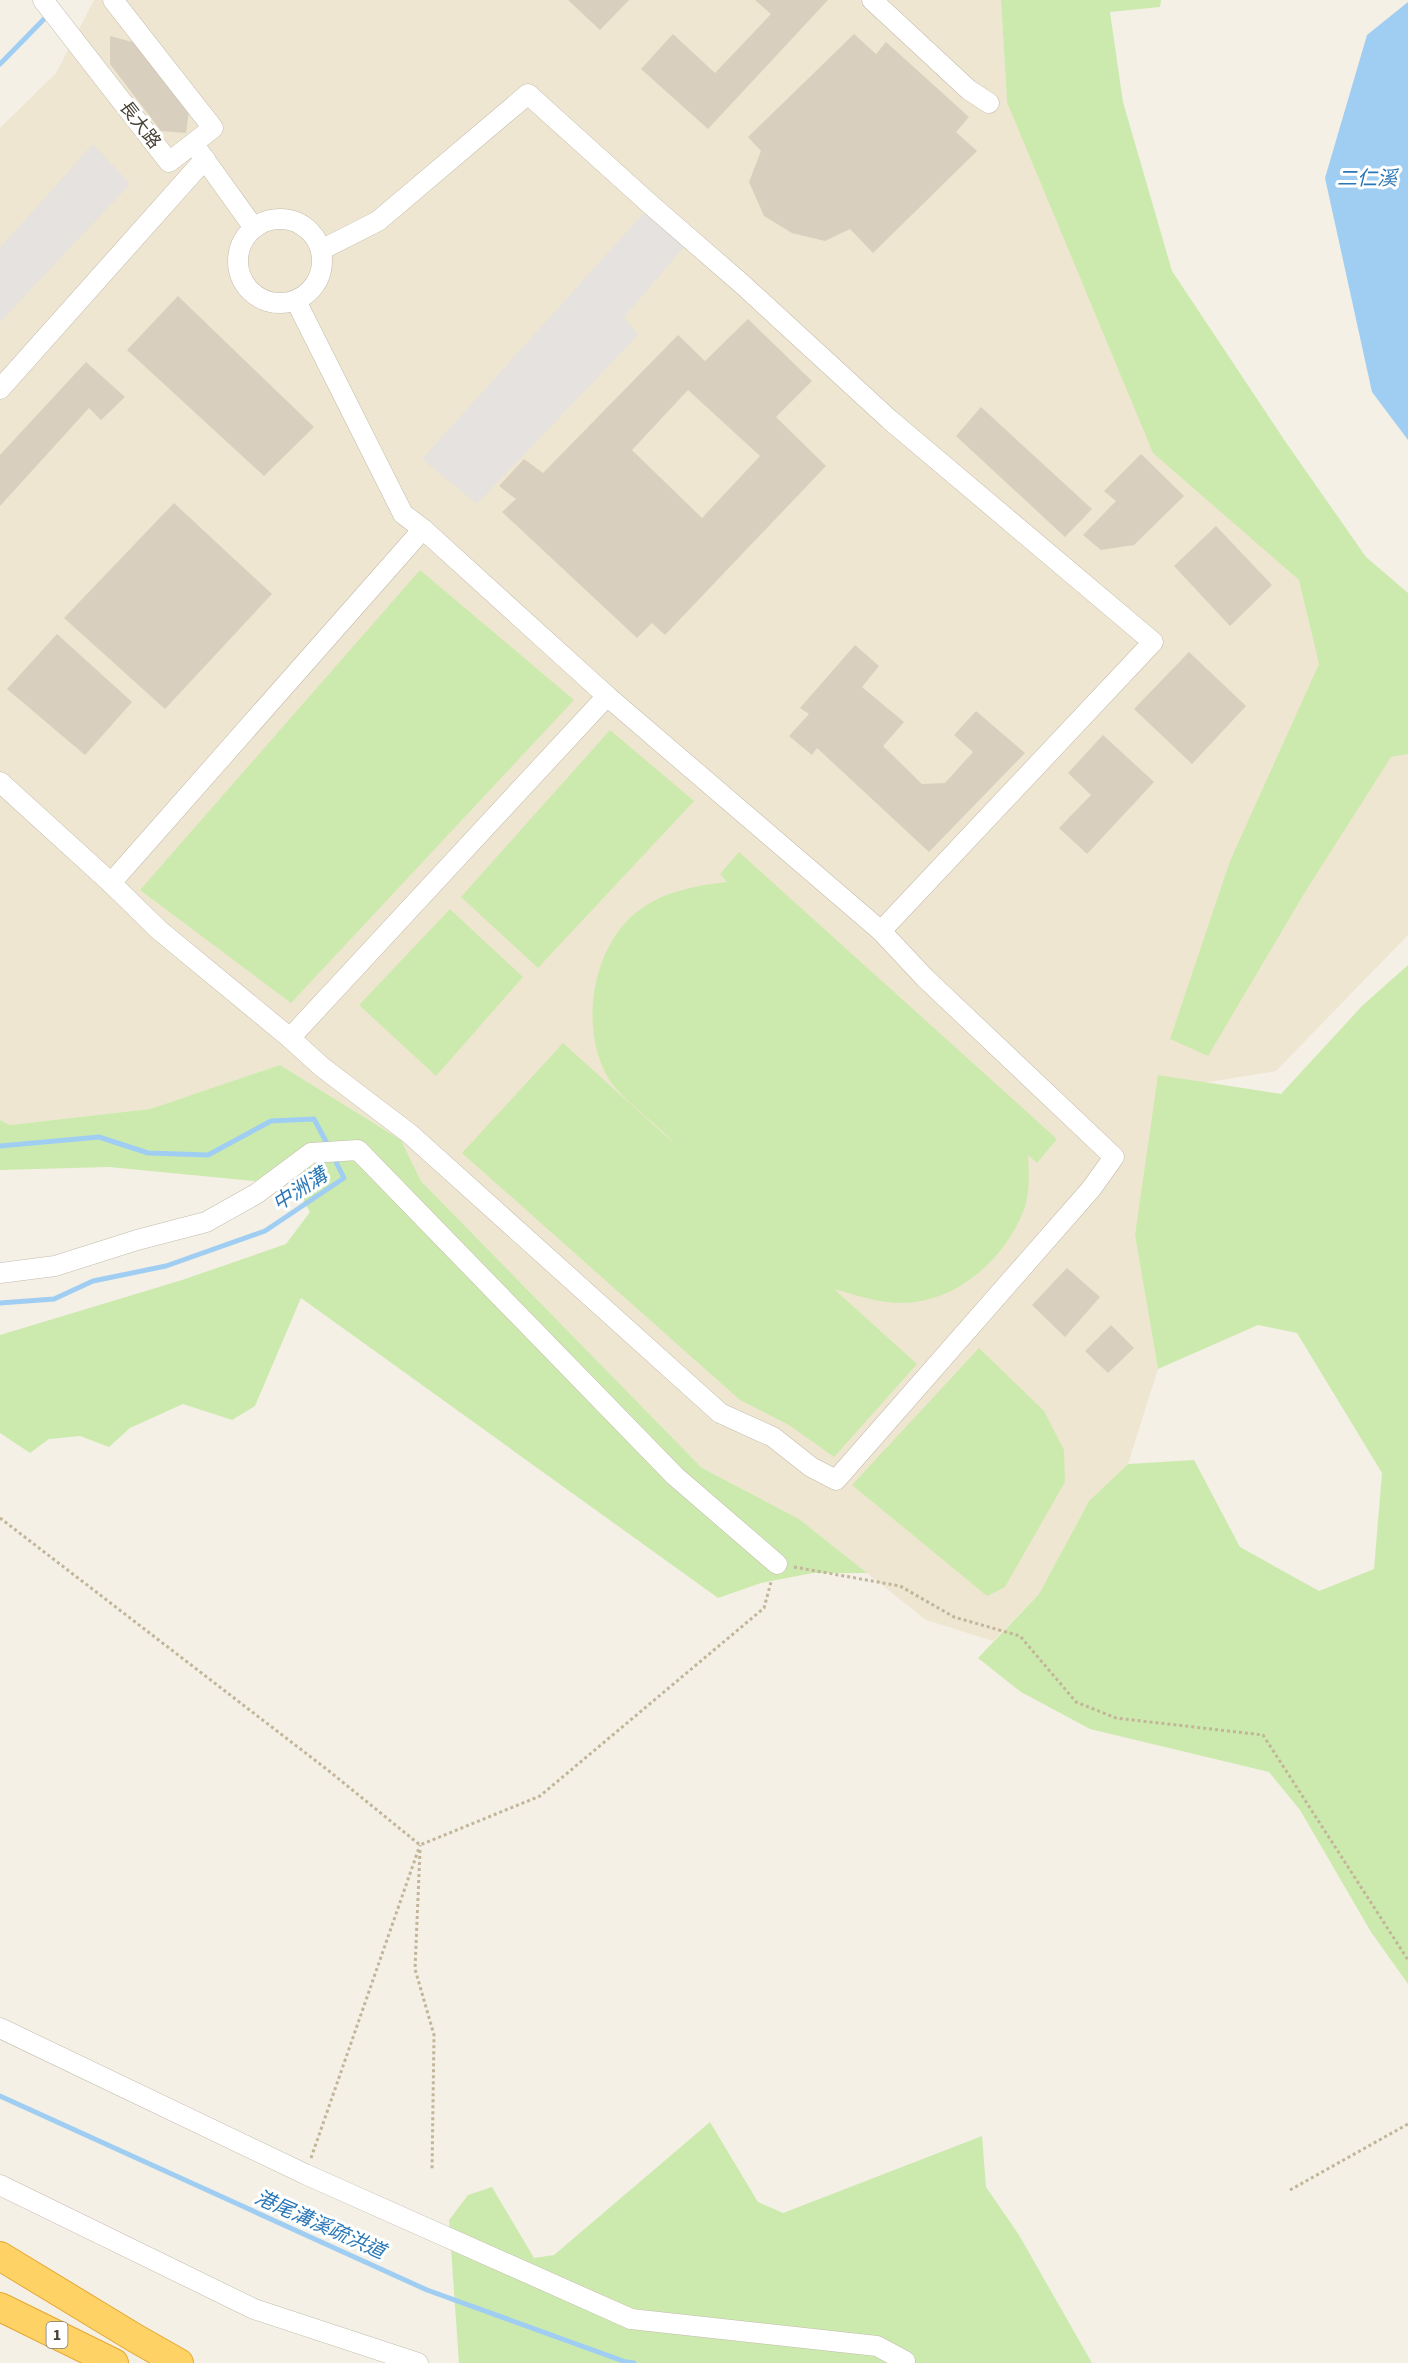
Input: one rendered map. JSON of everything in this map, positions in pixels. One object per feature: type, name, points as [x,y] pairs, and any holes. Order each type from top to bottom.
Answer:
[{"type":"highway","points":[[0,2256],[179,2363]]},
{"type":"highway","name":"1","points":[[0,2307],[114,2363]]},
{"type":"street","name":"長大路","points":[[43,0],[169,162],[199,151],[213,128],[113,0]]},
{"type":"street","points":[[872,0],[969,90],[989,103]]},
{"type":"street","points":[[321,250],[378,221],[528,94],[651,206],[742,284],[890,420],[1153,642],[881,931]]},
{"type":"street","points":[[0,389],[199,151],[254,228]]},
{"type":"street","points":[[285,219],[301,225],[313,235],[321,250],[321,266],[316,282],[296,301],[274,303],[258,298],[246,287],[239,273],[238,256],[243,240],[254,228],[268,221],[285,219]]},
{"type":"street","points":[[0,782],[159,930],[322,1067],[410,1134],[720,1413],[773,1437],[811,1467],[836,1480],[1091,1189],[1114,1157],[925,978],[881,931],[607,696],[423,529],[403,514],[296,301]]},
{"type":"street","points":[[111,883],[423,529]]},
{"type":"street","points":[[290,1038],[607,696]]},
{"type":"street","points":[[0,1273],[55,1266],[137,1240],[206,1222],[256,1194],[311,1153],[358,1150],[675,1476],[777,1564]]},
{"type":"street","points":[[0,2028],[306,2174],[632,2319],[877,2346],[905,2361]]},
{"type":"street","points":[[0,2185],[254,2309],[418,2363]]},
{"type":"path","points":[[0,1518],[329,1771],[420,1845]]},
{"type":"path","points":[[306,2174],[420,1845],[540,1796],[764,1608],[777,1564],[900,1586],[954,1617],[1020,1636],[1076,1702],[1116,1718],[1263,1735],[1408,1960]]},
{"type":"path","points":[[420,1845],[415,1969],[434,2035],[432,2171]]},
{"type":"path","points":[[1290,2190],[1408,2124]]},
{"type":"shaded area","points":[[94,0],[1001,0],[1007,102],[1299,580],[1408,680],[1408,935],[1276,1071],[1165,1089],[1135,1235],[1158,1369],[1128,1464],[1089,1501],[1039,1594],[993,1641],[926,1620],[799,1519],[702,1468],[421,1181],[401,1140],[280,1065],[150,1109],[10,1125],[0,1120],[0,128],[56,73]]},
{"type":"shaded area","points":[[93,144],[130,184],[0,322],[0,248]]},
{"type":"shaded area","points":[[651,205],[691,239],[624,317],[638,335],[477,504],[422,459]]},
{"type":"green space","points":[[1001,0],[1161,0],[1160,7],[1110,12],[1123,102],[1172,271],[1287,444],[1366,557],[1408,593],[1408,754],[1391,757],[1305,892],[1208,1056],[1170,1039],[1230,861],[1319,664],[1299,580],[1153,453],[1007,102]]},
{"type":"green space","points":[[420,570],[574,700],[291,1003],[140,890]]},
{"type":"green space","points":[[610,730],[694,801],[538,968],[461,897]]},
{"type":"green space","points":[[739,852],[1057,1139],[1037,1163],[1028,1155],[1029,1176],[1024,1210],[1004,1245],[976,1275],[941,1295],[922,1301],[902,1303],[876,1300],[834,1289],[917,1364],[834,1457],[789,1425],[740,1400],[462,1153],[563,1043],[675,1144],[620,1093],[607,1076],[598,1054],[593,1031],[596,982],[603,959],[614,937],[629,919],[648,904],[667,895],[727,882],[720,874]]},
{"type":"green space","points":[[450,909],[523,977],[436,1076],[359,1005]]},
{"type":"green space","points":[[1408,965],[1408,1984],[1371,1932],[1300,1810],[1269,1772],[1090,1729],[1021,1692],[978,1658],[1039,1594],[1089,1501],[1128,1464],[1194,1460],[1240,1547],[1319,1591],[1374,1569],[1382,1473],[1297,1333],[1258,1325],[1158,1369],[1135,1235],[1158,1075],[1281,1094],[1362,1006]]},
{"type":"green space","points":[[280,1065],[401,1140],[421,1181],[702,1468],[799,1519],[867,1573],[813,1573],[761,1583],[718,1598],[301,1298],[255,1406],[232,1420],[183,1404],[130,1428],[109,1447],[80,1436],[49,1439],[30,1453],[0,1433],[0,1335],[182,1280],[286,1244],[310,1212],[294,1185],[109,1167],[0,1170],[0,1120],[10,1125],[150,1109]]},
{"type":"green space","points":[[979,1348],[1044,1411],[1064,1450],[1065,1482],[1005,1587],[987,1596],[852,1485]]},
{"type":"green space","points":[[710,2122],[758,2202],[783,2213],[982,2136],[986,2187],[1019,2235],[1092,2363],[459,2363],[449,2220],[468,2195],[492,2187],[534,2258],[554,2255]]},
{"type":"water","name":"二仁溪","points":[[1408,2],[1408,440],[1372,392],[1325,178],[1367,35]]},
{"type":"building","points":[[568,0],[629,0],[600,30]]},
{"type":"building","points":[[755,0],[828,0],[708,129],[641,69],[673,34],[715,73],[771,14]]},
{"type":"building","points":[[854,34],[876,54],[886,42],[969,117],[956,132],[977,151],[873,253],[850,229],[825,241],[792,233],[764,216],[749,182],[761,151],[748,137]]},
{"type":"building","points":[[110,36],[136,43],[189,111],[186,133],[161,131],[110,64]]},
{"type":"building","points":[[178,296],[314,427],[264,476],[127,350]]},
{"type":"building","points":[[748,319],[812,381],[776,417],[826,466],[665,635],[652,623],[637,638],[502,512],[516,499],[499,486],[524,459],[543,473],[678,335],[705,361]],"holes":[[[688,390],[760,456],[702,518],[632,450]]]},
{"type":"building","points":[[86,362],[125,397],[101,420],[89,408],[0,506],[0,455]]},
{"type":"building","points":[[981,407],[1092,509],[1065,537],[956,436]]},
{"type":"building","points":[[1141,454],[1184,496],[1134,545],[1101,550],[1083,535],[1116,501],[1104,491]]},
{"type":"building","points":[[174,503],[272,594],[165,709],[64,618]]},
{"type":"building","points":[[1216,526],[1272,585],[1230,626],[1174,566]]},
{"type":"building","points":[[57,634],[132,702],[85,755],[7,689]]},
{"type":"building","points":[[855,645],[879,666],[862,687],[904,722],[883,746],[922,784],[945,783],[973,752],[954,735],[976,711],[1025,753],[929,852],[817,748],[812,755],[789,736],[809,714],[800,708]]},
{"type":"building","points":[[1189,652],[1246,706],[1192,764],[1134,709]]},
{"type":"building","points":[[1103,735],[1154,782],[1087,854],[1059,828],[1091,795],[1068,773]]},
{"type":"building","points":[[1067,1268],[1100,1297],[1065,1337],[1032,1305]]},
{"type":"building","points":[[1111,1325],[1134,1348],[1108,1373],[1085,1351]]},
{"type":"waterway","name":"中洲溝","points":[[0,64],[49,14]]},
{"type":"waterway","name":"中洲溝","points":[[0,1146],[99,1137],[148,1153],[208,1155],[271,1121],[314,1119],[329,1147]]},
{"type":"waterway","name":"中洲溝","points":[[0,1303],[54,1299],[93,1281],[166,1266],[265,1231],[344,1178],[333,1156]]},
{"type":"waterway","name":"港尾溝溪疏洪道","points":[[0,2096],[427,2290],[634,2363]]}]
